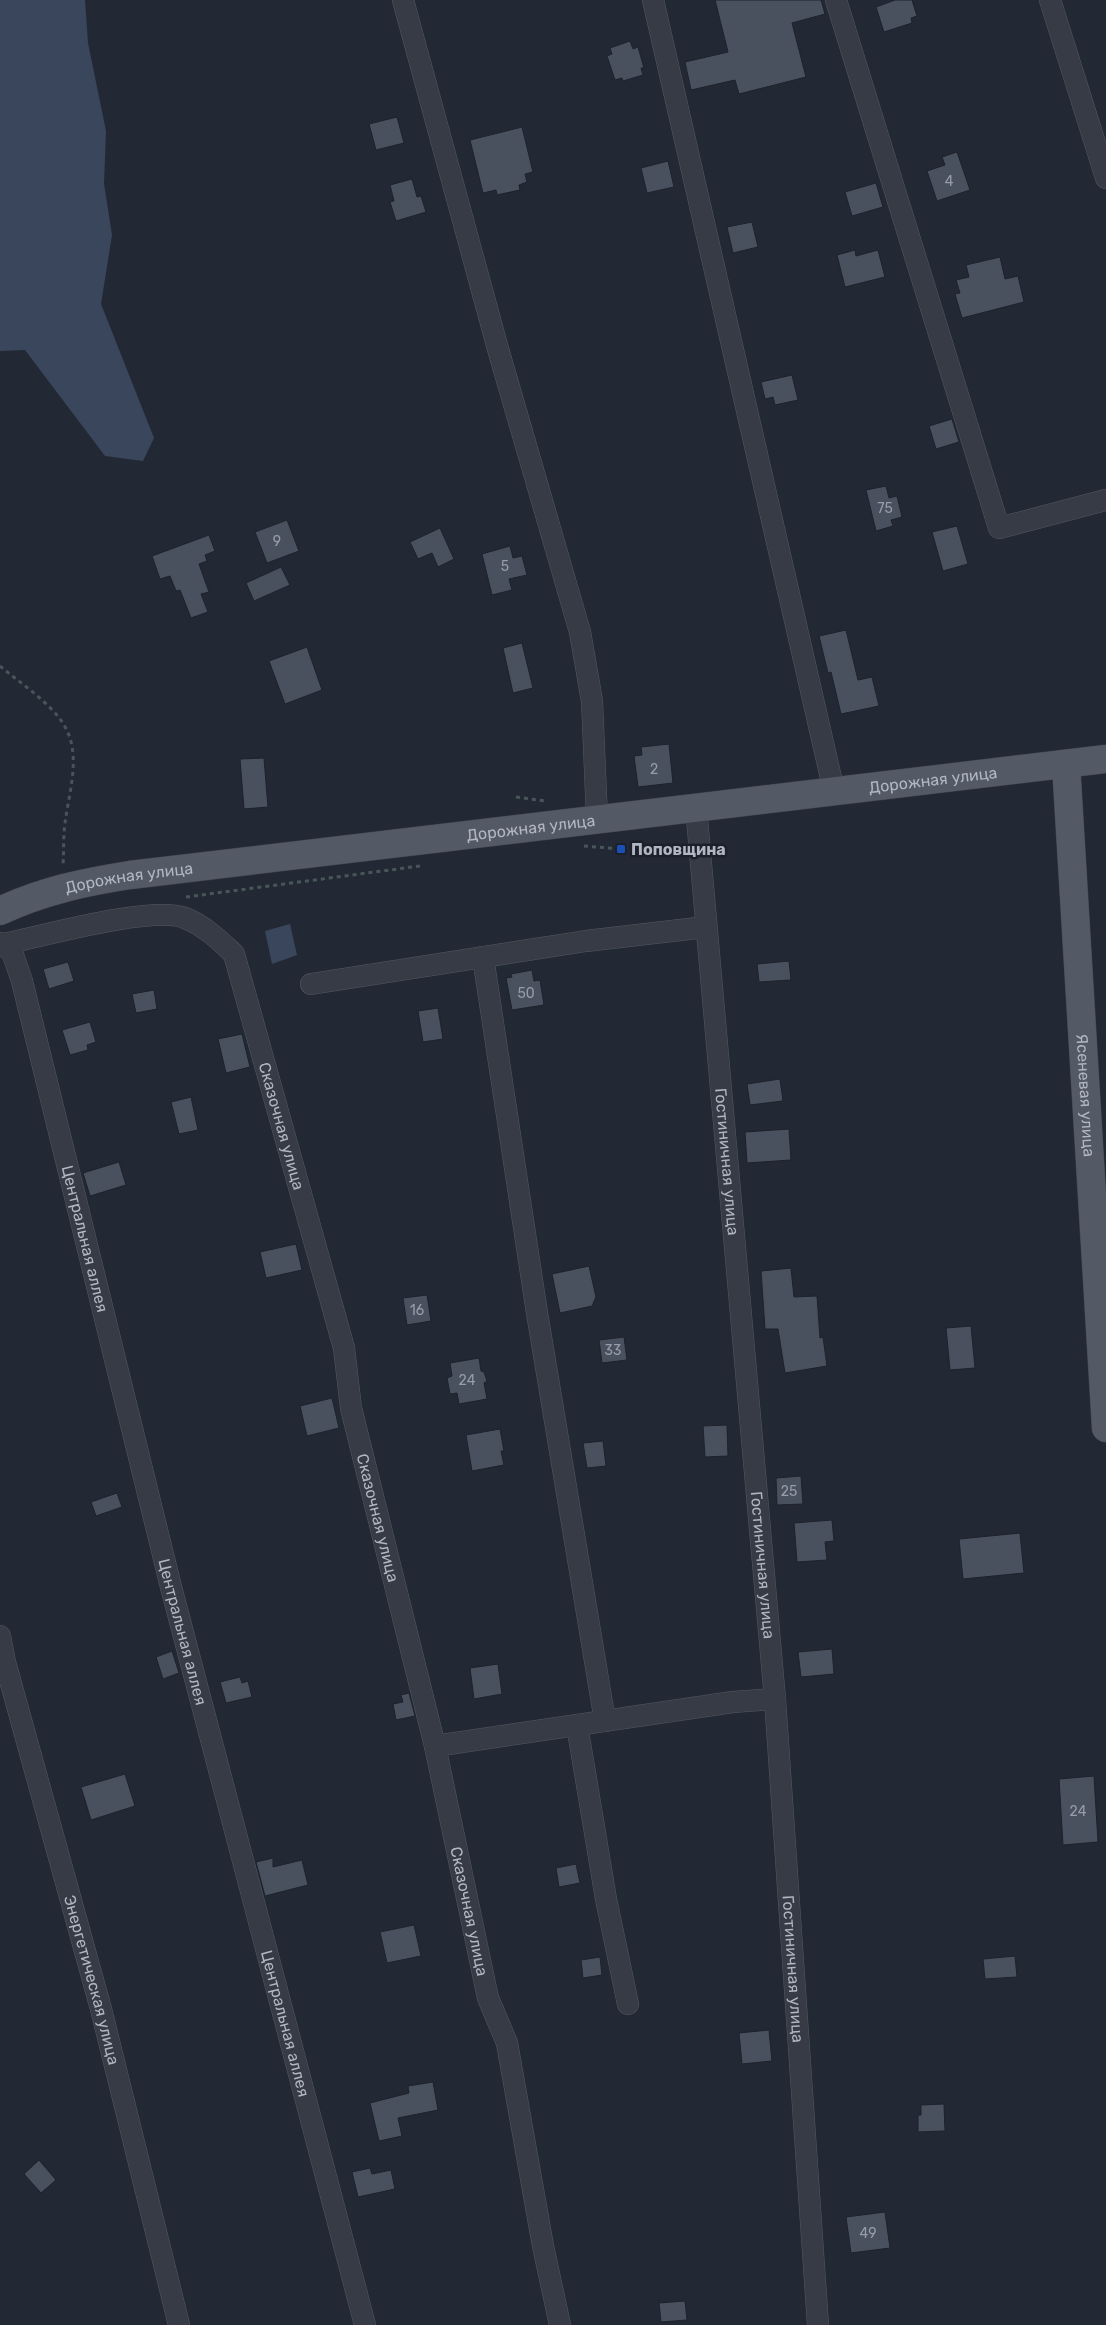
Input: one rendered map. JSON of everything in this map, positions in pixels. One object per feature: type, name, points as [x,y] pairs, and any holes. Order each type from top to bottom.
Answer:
[{"type":"main road","name":"Дорожная улица","points":[[0,911],[30,897],[61,888],[173,869],[1106,759]]},
{"type":"main road","name":"Ясеневая улица","points":[[1066,764],[1106,1428]]},
{"type":"street","points":[[403,0],[498,349],[580,632],[592,701],[597,818]]},
{"type":"street","points":[[653,0],[834,791]]},
{"type":"street","points":[[836,0],[999,528],[1106,500]]},
{"type":"street","points":[[1050,0],[1106,178]]},
{"type":"street","name":"Гостиничная улица","points":[[696,807],[775,1699],[818,2325]]},
{"type":"street","name":"Сказочная улица","points":[[2,943],[144,915],[184,917],[209,931],[234,954],[344,1348],[351,1408],[435,1746],[488,1998],[507,2043],[543,2246],[560,2325]]},
{"type":"street","points":[[311,984],[586,941],[706,927]]},
{"type":"street","name":"Центральная аллея","points":[[2,943],[12,952],[22,981],[171,1587],[365,2325]]},
{"type":"street","points":[[483,957],[537,1313],[605,1721]]},
{"type":"street","name":"Энергетическая улица","points":[[0,1636],[3,1669],[102,2009],[179,2325]]},
{"type":"street","points":[[435,1746],[733,1702],[775,1699]]},
{"type":"street","points":[[577,1725],[606,1899],[628,2004]]},
{"type":"path","points":[[0,666],[53,711],[64,725],[71,740],[73,761],[65,825],[61,888]]},
{"type":"path","points":[[516,797],[553,803]]},
{"type":"path","points":[[577,845],[621,848]]},
{"type":"path","points":[[184,897],[424,865]]},
{"type":"water","points":[[0,0],[85,0],[88,43],[106,131],[104,184],[112,235],[101,304],[154,438],[143,461],[105,456],[25,350],[0,351]]},
{"type":"water","points":[[290,924],[297,955],[272,964],[265,931]]},
{"type":"building","points":[[715,0],[821,0],[825,14],[792,23],[806,77],[739,94],[735,80],[691,90],[685,62],[728,52]]},
{"type":"building","points":[[895,0],[912,0],[917,16],[911,18],[912,23],[884,32],[876,7]]},
{"type":"building","points":[[630,41],[633,49],[638,47],[644,68],[641,68],[643,75],[623,81],[622,78],[615,80],[607,56],[612,54],[610,48]]},
{"type":"building","points":[[397,117],[404,143],[376,150],[369,124]]},
{"type":"building","points":[[522,127],[533,172],[525,174],[527,182],[519,185],[520,190],[497,195],[496,190],[483,193],[470,140]]},
{"type":"building","points":[[957,152],[970,190],[937,201],[927,171],[945,165],[942,157]]},
{"type":"building","points":[[668,161],[674,187],[647,193],[641,168]]},
{"type":"building","points":[[412,179],[417,197],[421,196],[426,212],[396,221],[390,202],[394,201],[390,185]]},
{"type":"building","points":[[876,183],[883,207],[852,216],[845,192]]},
{"type":"building","points":[[752,222],[758,247],[733,253],[727,227]]},
{"type":"building","points":[[855,250],[856,256],[878,250],[885,277],[845,287],[837,255]]},
{"type":"building","points":[[1000,257],[1005,279],[1018,276],[1024,302],[962,318],[955,294],[960,293],[956,280],[969,277],[966,265]]},
{"type":"building","points":[[792,375],[798,400],[775,405],[773,397],[765,399],[761,382]]},
{"type":"building","points":[[952,419],[959,442],[936,449],[929,426]]},
{"type":"building","points":[[886,486],[889,498],[897,496],[902,517],[891,520],[893,526],[876,531],[866,490]]},
{"type":"building","points":[[287,520],[299,551],[267,563],[255,532]]},
{"type":"building","points":[[957,526],[968,564],[943,571],[932,532]]},
{"type":"building","points":[[440,528],[454,559],[438,567],[432,553],[418,559],[410,542]]},
{"type":"building","points":[[209,535],[215,551],[205,555],[207,561],[199,564],[209,592],[201,594],[208,612],[191,618],[180,590],[176,591],[170,576],[160,579],[152,556]]},
{"type":"building","points":[[510,546],[513,558],[522,556],[527,575],[509,579],[512,590],[492,595],[482,554]]},
{"type":"building","points":[[281,567],[290,585],[254,601],[246,583]]},
{"type":"building","points":[[846,630],[858,680],[872,677],[879,706],[841,714],[831,672],[828,673],[819,636]]},
{"type":"building","points":[[522,643],[533,688],[513,693],[503,648]]},
{"type":"building","points":[[307,647],[322,690],[285,704],[269,661]]},
{"type":"building","points":[[669,744],[673,783],[638,787],[634,756],[642,755],[641,747]]},
{"type":"building","points":[[264,758],[268,807],[244,809],[240,759]]},
{"type":"building","points":[[789,961],[791,980],[759,982],[757,964]]},
{"type":"building","points":[[68,962],[74,981],[49,989],[43,969]]},
{"type":"building","points":[[532,970],[534,981],[540,980],[544,1005],[512,1010],[506,978],[512,977],[511,974]]},
{"type":"building","points":[[154,990],[157,1009],[136,1013],[132,994]]},
{"type":"building","points":[[438,1008],[443,1039],[423,1042],[418,1011]]},
{"type":"building","points":[[90,1022],[96,1042],[87,1045],[88,1050],[70,1055],[62,1030]]},
{"type":"building","points":[[242,1034],[250,1067],[226,1073],[218,1039]]},
{"type":"building","points":[[780,1079],[783,1101],[750,1105],[747,1084]]},
{"type":"building","points":[[191,1097],[198,1130],[179,1134],[171,1102]]},
{"type":"building","points":[[789,1129],[791,1160],[747,1163],[745,1132]]},
{"type":"building","points":[[119,1162],[126,1185],[90,1196],[83,1173]]},
{"type":"building","points":[[296,1244],[302,1270],[266,1278],[260,1252]]},
{"type":"building","points":[[589,1266],[596,1297],[592,1306],[560,1313],[552,1274]]},
{"type":"building","points":[[791,1268],[794,1297],[817,1296],[820,1338],[823,1337],[827,1366],[785,1373],[778,1329],[765,1329],[761,1271]]},
{"type":"building","points":[[427,1295],[431,1321],[407,1325],[403,1298]]},
{"type":"building","points":[[971,1326],[975,1368],[950,1370],[946,1328]]},
{"type":"building","points":[[624,1337],[627,1360],[602,1363],[599,1340]]},
{"type":"building","points":[[479,1358],[481,1371],[484,1372],[487,1381],[484,1383],[487,1399],[459,1404],[457,1393],[450,1394],[447,1378],[452,1376],[450,1363]]},
{"type":"building","points":[[332,1398],[339,1428],[307,1436],[300,1406]]},
{"type":"building","points":[[727,1425],[728,1456],[705,1457],[703,1426]]},
{"type":"building","points":[[500,1429],[504,1451],[501,1451],[504,1465],[472,1471],[466,1435]]},
{"type":"building","points":[[603,1441],[606,1466],[587,1468],[583,1443]]},
{"type":"building","points":[[801,1476],[803,1504],[777,1505],[776,1478]]},
{"type":"building","points":[[117,1493],[122,1507],[96,1516],[91,1502]]},
{"type":"building","points":[[832,1520],[834,1541],[825,1542],[827,1560],[797,1562],[794,1523]]},
{"type":"building","points":[[1020,1533],[1024,1573],[963,1579],[959,1539]]},
{"type":"building","points":[[832,1649],[834,1674],[801,1677],[798,1652]]},
{"type":"building","points":[[172,1651],[179,1673],[163,1679],[156,1657]]},
{"type":"building","points":[[498,1664],[502,1694],[474,1699],[470,1668]]},
{"type":"building","points":[[240,1677],[242,1683],[248,1681],[252,1697],[226,1703],[220,1682]]},
{"type":"building","points":[[409,1693],[415,1716],[396,1720],[393,1704],[403,1702],[401,1695]]},
{"type":"building","points":[[125,1774],[135,1806],[91,1820],[81,1787]]},
{"type":"building","points":[[1094,1776],[1098,1842],[1063,1845],[1059,1779]]},
{"type":"building","points":[[273,1858],[273,1867],[302,1860],[308,1885],[265,1896],[256,1862]]},
{"type":"building","points":[[576,1864],[580,1883],[559,1887],[556,1868]]},
{"type":"building","points":[[414,1925],[421,1956],[387,1963],[380,1932]]},
{"type":"building","points":[[1015,1956],[1017,1977],[985,1979],[983,1959]]},
{"type":"building","points":[[600,1957],[602,1975],[583,1978],[581,1960]]},
{"type":"building","points":[[769,2030],[772,2061],[742,2064],[739,2033]]},
{"type":"building","points":[[433,2082],[438,2110],[398,2118],[402,2136],[379,2141],[370,2103],[409,2093],[408,2086]]},
{"type":"building","points":[[944,2104],[945,2131],[918,2132],[918,2115],[921,2115],[921,2105]]},
{"type":"building","points":[[39,2160],[56,2180],[41,2193],[24,2174]]},
{"type":"building","points":[[370,2168],[372,2174],[391,2170],[395,2189],[358,2197],[352,2172]]},
{"type":"building","points":[[885,2212],[890,2248],[851,2253],[846,2217]]},
{"type":"building","points":[[685,2301],[687,2320],[661,2322],[659,2303]]},
{"type":"place","name":"Поповщина","points":[[621,849]]}]
